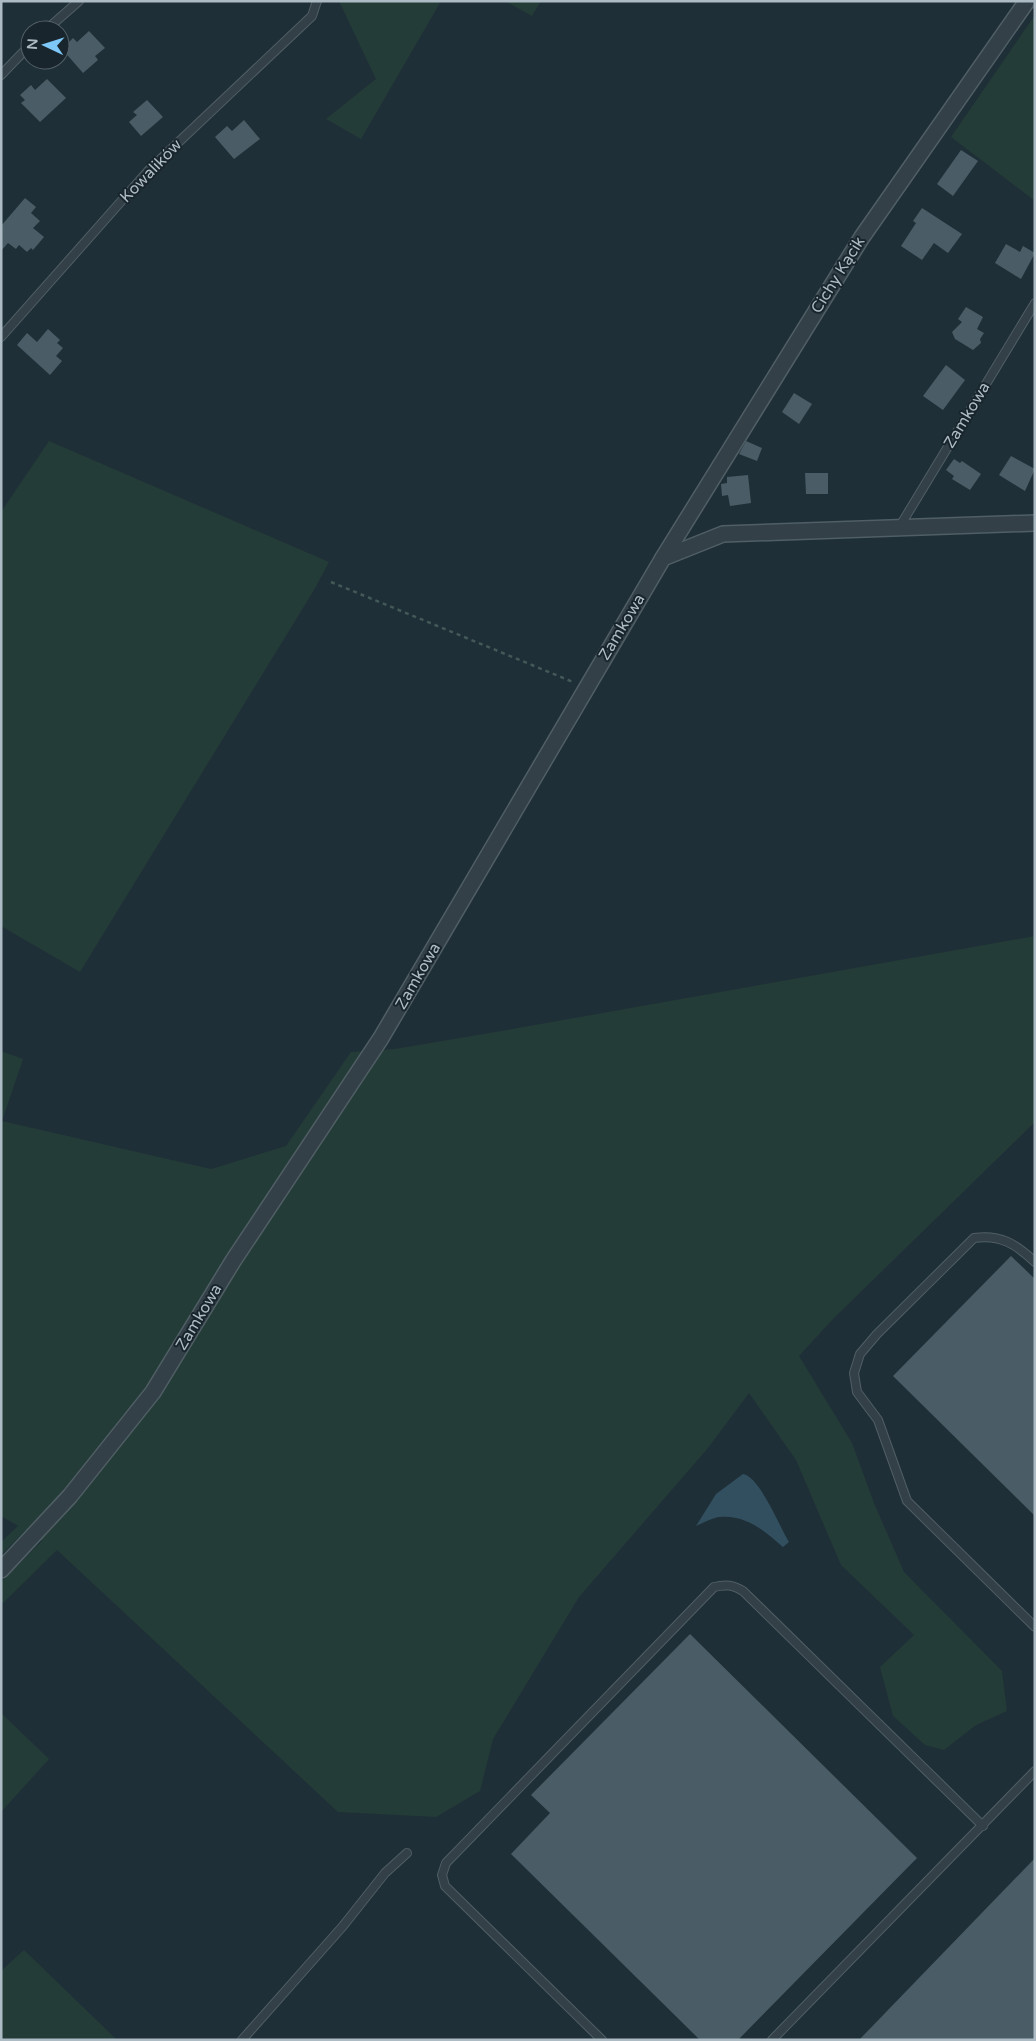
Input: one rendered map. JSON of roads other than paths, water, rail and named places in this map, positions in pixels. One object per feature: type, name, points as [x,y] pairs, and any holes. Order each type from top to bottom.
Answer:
[{"type":"street","name":"Cichy Kącik","points":[[663,558],[862,237],[1027,1]]},
{"type":"street","points":[[663,558],[723,534],[900,526],[1035,523]]},
{"type":"street","name":"Zamkowa","points":[[1,1570],[70,1496],[153,1392],[233,1261],[381,1038],[663,558]]},
{"type":"lane","points":[[57,20],[79,1]]},
{"type":"lane","name":"Kowalików","points":[[1,337],[148,171],[312,16],[317,1]]},
{"type":"lane","points":[[1,75],[20,55]]},
{"type":"lane","name":"Zamkowa","points":[[900,526],[1035,303]]},
{"type":"lane","points":[[1035,1262],[1023,1250],[1003,1239],[987,1236],[974,1238],[877,1334],[860,1354],[854,1373],[857,1392],[878,1420],[907,1500],[1035,1627]]},
{"type":"lane","points":[[602,2040],[445,1886],[442,1875],[446,1863],[714,1588],[724,1584],[734,1586],[743,1591],[982,1826]]},
{"type":"lane","points":[[772,2040],[1035,1771]]},
{"type":"lane","points":[[242,2040],[343,1926],[385,1874],[407,1853]]},
{"type":"water","points":[[743,1474],[756,1484],[769,1503],[789,1542],[783,1547],[762,1530],[737,1518],[719,1517],[696,1526],[716,1494]]}]
